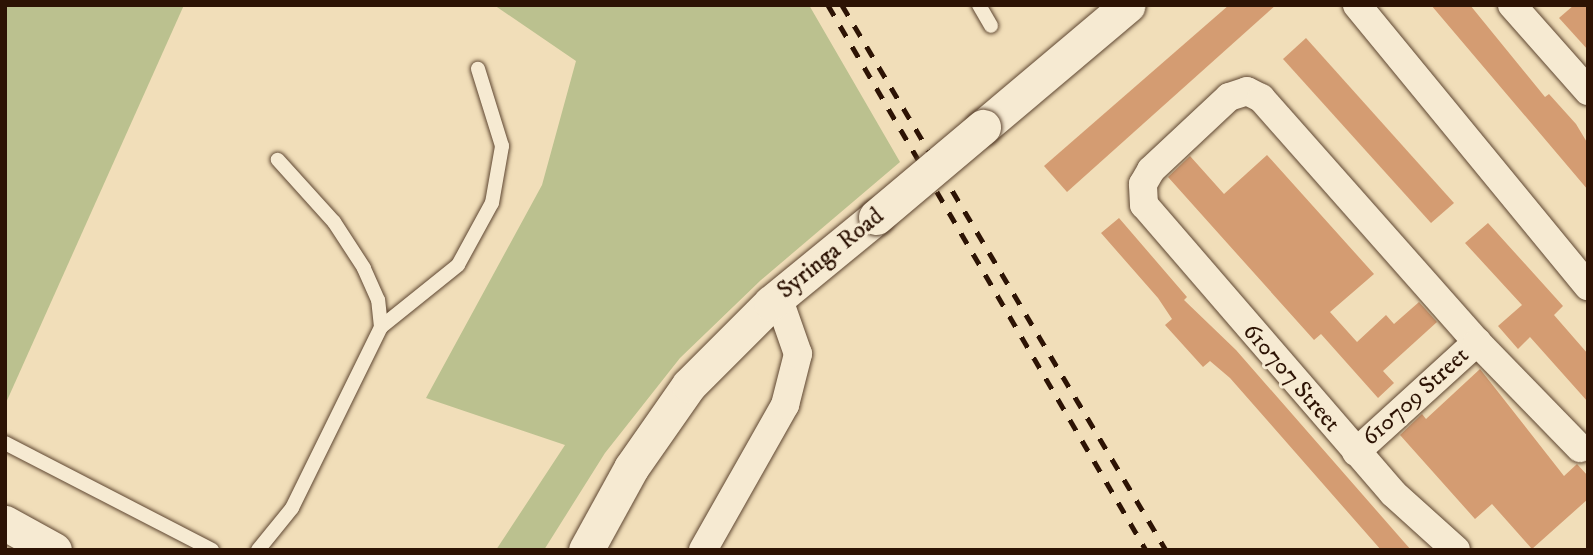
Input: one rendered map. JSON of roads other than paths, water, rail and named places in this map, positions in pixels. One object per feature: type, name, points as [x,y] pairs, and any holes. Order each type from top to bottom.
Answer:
[{"type":"street","name":"Syringa Road","points":[[586,550],[631,468],[689,385],[778,297],[1128,5]]},
{"type":"street","points":[[1357,5],[1588,286]]},
{"type":"street","points":[[1512,5],[1588,91]]},
{"type":"street","name":"610707 Street","points":[[1456,550],[1434,534],[1356,452],[1151,218],[1142,194],[1151,170],[1229,97],[1239,91],[1256,94],[1477,342]]},
{"type":"street","points":[[704,550],[785,405],[798,354],[778,297]]},
{"type":"street","points":[[1477,342],[1580,448]]},
{"type":"street","name":"610709 Street","points":[[1356,452],[1477,342]]},
{"type":"street","points":[[5,523],[32,541]]},
{"type":"lane","points":[[979,5],[991,26]]},
{"type":"lane","points":[[258,550],[292,508],[381,327],[458,265],[492,203],[502,146],[478,69]]},
{"type":"lane","points":[[278,160],[334,222],[364,268],[378,300],[381,327]]},
{"type":"lane","points":[[5,443],[212,550]]},
{"type":"railway","points":[[828,5],[1146,550]]},
{"type":"railway","points":[[842,5],[1166,550]]}]
